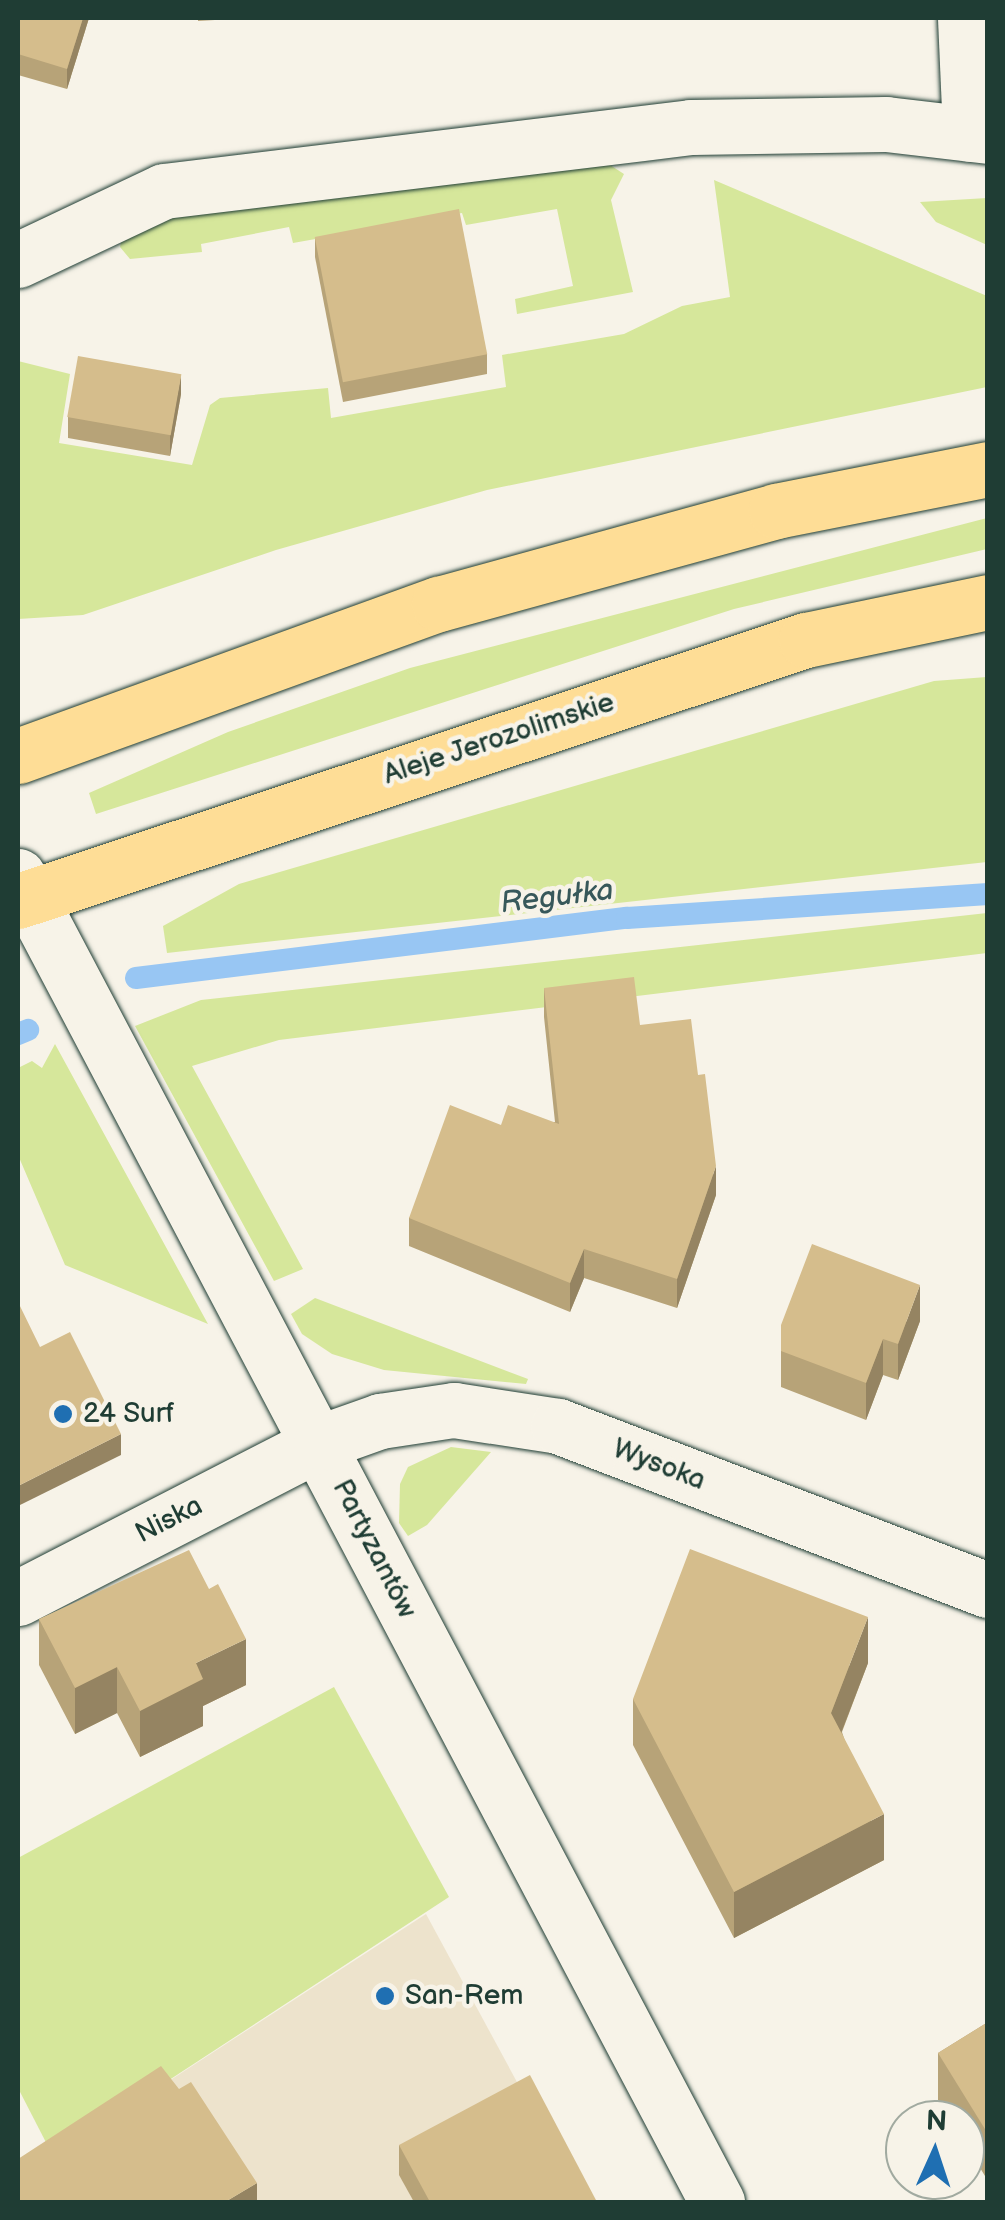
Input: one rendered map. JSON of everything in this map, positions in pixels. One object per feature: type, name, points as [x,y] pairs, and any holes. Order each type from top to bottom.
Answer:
[{"type":"main road","points":[[18,756],[439,604],[776,511],[988,468]]},
{"type":"main road","name":"Aleje Jerozolimskie","points":[[21,891],[806,640],[988,602]]},
{"type":"street","points":[[18,260],[164,190],[691,127],[886,124],[978,135],[965,18]]},
{"type":"street","name":"Partyzantów","points":[[21,891],[321,1442],[717,2202]]},
{"type":"street","name":"Wysoka","points":[[321,1442],[380,1422],[454,1410],[558,1426],[988,1590]]},
{"type":"street","name":"Niska","points":[[18,1598],[321,1442]]},
{"type":"shaded area","name":"San-Rem","points":[[426,1914],[582,2202],[18,2202],[18,2179]]},
{"type":"green space","points":[[607,163],[624,174],[611,200],[633,292],[517,314],[515,299],[573,286],[557,209],[466,225],[462,213],[293,243],[289,227],[201,244],[202,252],[130,259],[120,247],[122,238],[175,216]]},
{"type":"green space","points":[[714,180],[987,296],[987,387],[487,490],[276,550],[83,615],[18,619],[18,361],[70,374],[59,443],[192,465],[210,405],[220,398],[328,388],[331,418],[506,387],[502,355],[624,334],[682,306],[730,297]]},
{"type":"green space","points":[[987,198],[987,245],[936,222],[920,202]]},
{"type":"green space","points":[[987,518],[987,549],[734,609],[96,814],[89,793],[228,732],[410,668]]},
{"type":"green space","points":[[987,677],[987,862],[167,953],[163,926],[239,884],[934,681]]},
{"type":"green space","points":[[987,913],[987,953],[279,1040],[192,1066],[303,1269],[274,1281],[135,1026],[201,1000]]},
{"type":"green space","points":[[55,1044],[208,1324],[65,1265],[18,1155],[18,1068],[32,1061],[42,1068]]},
{"type":"green space","points":[[315,1298],[528,1379],[526,1384],[384,1370],[332,1354],[302,1334],[291,1314]]},
{"type":"green space","points":[[451,1447],[491,1452],[427,1525],[408,1536],[399,1523],[400,1484],[408,1467]]},
{"type":"green space","points":[[334,1687],[449,1897],[53,2156],[18,2088],[18,1858]]},
{"type":"building","points":[[18,18],[83,18],[67,69],[18,54]]},
{"type":"building","points":[[459,209],[487,354],[343,382],[315,237]]},
{"type":"building","points":[[78,356],[181,374],[171,435],[67,417]]},
{"type":"building","points":[[634,977],[640,1025],[691,1019],[698,1075],[705,1074],[716,1166],[677,1279],[584,1249],[570,1283],[409,1218],[450,1105],[501,1125],[508,1105],[559,1124],[544,988]]},
{"type":"building","points":[[812,1244],[920,1285],[898,1344],[883,1339],[866,1383],[781,1351],[781,1325]]},
{"type":"building","points":[[18,1302],[40,1347],[70,1332],[121,1434],[18,1486]]},
{"type":"building","points":[[690,1549],[868,1617],[831,1713],[884,1814],[734,1892],[633,1699]]},
{"type":"building","points":[[189,1550],[209,1589],[218,1584],[246,1639],[196,1663],[203,1679],[140,1711],[117,1667],[75,1688],[39,1619]]},
{"type":"building","points":[[988,2022],[988,2134],[985,2100],[967,2100],[938,2053]]},
{"type":"building","points":[[161,2066],[179,2089],[191,2082],[257,2183],[225,2202],[18,2202],[18,2159]]},
{"type":"building","points":[[530,2075],[597,2202],[430,2202],[399,2145]]},
{"type":"waterway","name":"Regułka","points":[[136,978],[627,918],[988,894]]},
{"type":"waterway","name":"Regułka","points":[[18,1034],[28,1030]]},
{"type":"place","name":"24 Surf","points":[[63,1414]]},
{"type":"place","name":"San-Rem","points":[[385,1996]]}]
